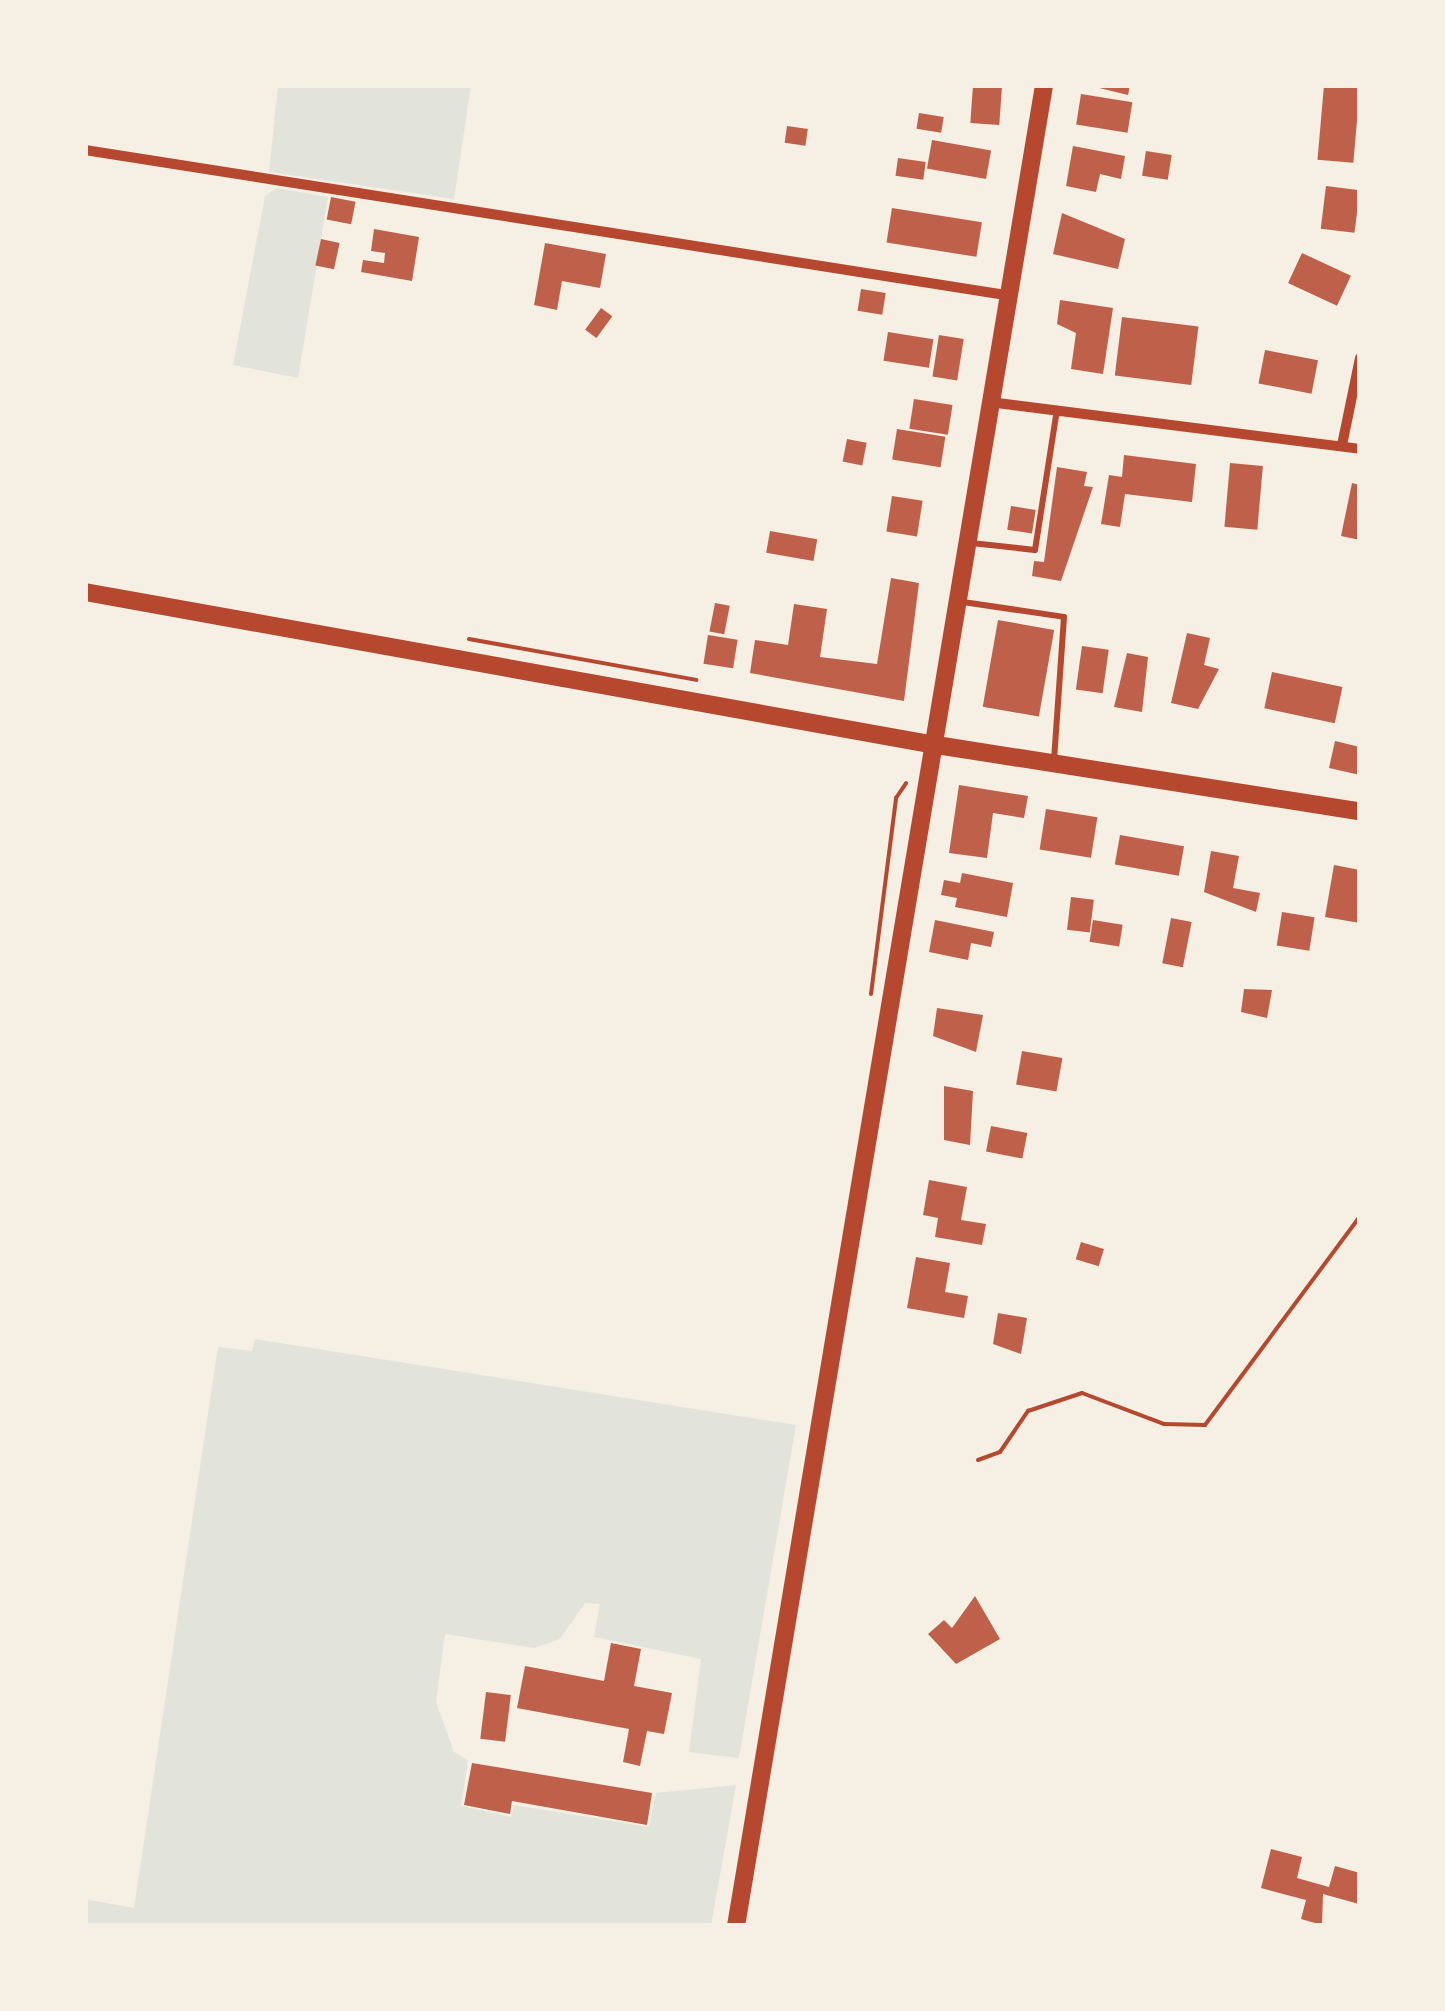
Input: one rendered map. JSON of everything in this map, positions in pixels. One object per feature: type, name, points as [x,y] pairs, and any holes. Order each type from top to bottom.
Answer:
[{"type":"main road","points":[[736,1926],[930,744],[1044,85]]},
{"type":"main road","points":[[85,592],[930,744],[1360,811]]},
{"type":"street","points":[[85,150],[1006,295]]},
{"type":"street","points":[[1342,445],[1360,358]]},
{"type":"street","points":[[988,402],[1360,449]]},
{"type":"lane","points":[[964,542],[1035,550],[1057,408]]},
{"type":"lane","points":[[954,601],[1064,618],[1054,762]]},
{"type":"path","points":[[978,1460],[1000,1452],[1028,1412],[1082,1393],[1164,1424],[1205,1424],[1360,1216]]},
{"type":"shaded area","points":[[278,85],[471,85],[454,199],[269,172]]},
{"type":"shaded area","points":[[277,188],[328,197],[298,378],[233,365],[265,196]]},
{"type":"shaded area","points":[[255,1339],[796,1425],[739,1758],[689,1752],[701,1659],[594,1637],[600,1604],[585,1603],[560,1639],[534,1648],[445,1634],[436,1702],[454,1752],[468,1760],[461,1806],[511,1817],[514,1805],[649,1827],[656,1793],[736,1785],[711,1926],[85,1926],[85,1899],[134,1908],[218,1347],[252,1351]]},
{"type":"building","points":[[973,85],[1002,87],[999,125],[970,123]]},
{"type":"building","points":[[1087,85],[1130,85],[1128,95]]},
{"type":"building","points":[[1324,85],[1360,88],[1353,163],[1317,160]]},
{"type":"building","points":[[1081,94],[1132,102],[1128,133],[1076,125]]},
{"type":"building","points":[[919,113],[944,117],[941,133],[916,129]]},
{"type":"building","points":[[787,126],[808,129],[805,146],[785,143]]},
{"type":"building","points":[[932,140],[991,150],[986,179],[927,169]]},
{"type":"building","points":[[1073,146],[1125,156],[1121,179],[1100,174],[1096,192],[1066,186]]},
{"type":"building","points":[[1146,151],[1172,155],[1168,180],[1142,176]]},
{"type":"building","points":[[898,158],[926,162],[923,180],[895,176]]},
{"type":"building","points":[[1326,186],[1360,190],[1355,233],[1321,229]]},
{"type":"building","points":[[331,197],[356,202],[351,224],[327,220]]},
{"type":"building","points":[[892,208],[982,222],[976,257],[887,243]]},
{"type":"building","points":[[1062,213],[1125,239],[1118,269],[1053,254]]},
{"type":"building","points":[[374,229],[419,237],[412,281],[361,272],[363,260],[384,263],[385,253],[371,251]]},
{"type":"building","points":[[321,239],[340,243],[334,269],[315,265]]},
{"type":"building","points":[[545,243],[606,254],[600,288],[562,281],[557,310],[534,305]]},
{"type":"building","points":[[1302,253],[1351,276],[1337,306],[1288,283]]},
{"type":"building","points":[[861,289],[886,293],[882,315],[858,311]]},
{"type":"building","points":[[1060,300],[1113,308],[1103,374],[1071,369],[1076,333],[1057,324]]},
{"type":"building","points":[[601,308],[612,316],[596,338],[585,330]]},
{"type":"building","points":[[1122,317],[1198,326],[1191,385],[1115,376]]},
{"type":"building","points":[[888,332],[933,339],[929,368],[883,361]]},
{"type":"building","points":[[939,335],[964,339],[957,380],[932,376]]},
{"type":"building","points":[[1265,350],[1318,360],[1312,394],[1259,383]]},
{"type":"building","points":[[914,399],[953,405],[948,435],[909,429]]},
{"type":"building","points":[[897,429],[945,437],[941,467],[892,460]]},
{"type":"building","points":[[847,439],[867,443],[862,465],[843,462]]},
{"type":"building","points":[[1124,455],[1196,464],[1192,502],[1125,494],[1120,527],[1101,524],[1109,475],[1122,477]]},
{"type":"building","points":[[1230,463],[1263,466],[1257,530],[1224,527]]},
{"type":"building","points":[[1057,467],[1087,472],[1084,486],[1093,487],[1061,581],[1032,576],[1034,561],[1044,562]]},
{"type":"building","points":[[1352,483],[1360,485],[1360,540],[1341,536]]},
{"type":"building","points":[[892,496],[923,501],[917,536],[886,532]]},
{"type":"building","points":[[1011,506],[1036,510],[1032,534],[1007,530]]},
{"type":"building","points":[[770,531],[817,539],[813,561],[766,553]]},
{"type":"building","points":[[891,578],[919,583],[904,701],[750,673],[755,640],[788,645],[794,604],[827,609],[820,657],[877,664]]},
{"type":"building","points":[[715,603],[730,606],[724,634],[709,631]]},
{"type":"building","points":[[998,620],[1054,630],[1039,717],[983,707]]},
{"type":"building","points":[[1187,633],[1210,638],[1204,665],[1219,669],[1198,709],[1171,703]]},
{"type":"building","points":[[708,635],[738,640],[733,668],[703,664]]},
{"type":"building","points":[[1082,646],[1109,650],[1103,693],[1076,690]]},
{"type":"building","points":[[1127,653],[1148,657],[1142,712],[1114,707]]},
{"type":"building","points":[[1272,672],[1342,687],[1335,723],[1264,708]]},
{"type":"building","points":[[1335,741],[1360,747],[1360,775],[1329,768]]},
{"type":"building","points":[[959,785],[1028,796],[1024,818],[993,813],[987,858],[949,853]]},
{"type":"building","points":[[1046,809],[1097,817],[1091,858],[1040,849]]},
{"type":"building","points":[[1120,835],[1184,846],[1179,876],[1115,865]]},
{"type":"building","points":[[1211,851],[1239,856],[1233,888],[1260,893],[1256,912],[1204,892]]},
{"type":"building","points":[[1334,865],[1360,870],[1360,923],[1325,917]]},
{"type":"building","points":[[962,873],[1013,883],[1007,917],[955,907],[957,898],[941,895],[944,880],[960,883]]},
{"type":"building","points":[[1071,897],[1094,900],[1090,933],[1067,930]]},
{"type":"building","points":[[1282,912],[1315,917],[1309,951],[1277,946]]},
{"type":"building","points":[[1171,918],[1192,922],[1183,967],[1162,963]]},
{"type":"building","points":[[935,920],[994,932],[991,947],[971,943],[968,960],[929,952]]},
{"type":"building","points":[[1093,920],[1123,925],[1119,946],[1090,942]]},
{"type":"building","points":[[1244,989],[1272,990],[1267,1018],[1241,1012]]},
{"type":"building","points":[[937,1008],[983,1015],[976,1052],[933,1036]]},
{"type":"building","points":[[1022,1051],[1062,1058],[1056,1092],[1016,1084]]},
{"type":"building","points":[[944,1086],[973,1091],[970,1145],[944,1140]]},
{"type":"building","points":[[991,1126],[1027,1133],[1022,1159],[986,1152]]},
{"type":"building","points":[[929,1180],[967,1187],[961,1220],[986,1224],[982,1245],[935,1237],[938,1218],[923,1215]]},
{"type":"building","points":[[1081,1242],[1104,1249],[1099,1266],[1076,1259]]},
{"type":"building","points":[[916,1257],[950,1263],[945,1292],[968,1296],[964,1318],[907,1308]]},
{"type":"building","points":[[998,1313],[1027,1318],[1021,1354],[993,1344]]},
{"type":"building","points":[[975,1596],[1000,1639],[956,1664],[928,1634],[944,1620],[952,1628]]},
{"type":"building","points":[[611,1643],[641,1649],[634,1686],[672,1693],[664,1734],[647,1731],[640,1766],[623,1762],[629,1729],[517,1708],[525,1666],[604,1681]]},
{"type":"building","points":[[486,1692],[511,1695],[505,1742],[480,1739]]},
{"type":"building","points":[[472,1763],[652,1793],[647,1825],[512,1801],[510,1814],[464,1805]]},
{"type":"building","points":[[1271,1849],[1302,1857],[1297,1878],[1329,1887],[1335,1866],[1360,1873],[1359,1904],[1323,1894],[1322,1925],[1301,1919],[1306,1900],[1261,1888]]}]
